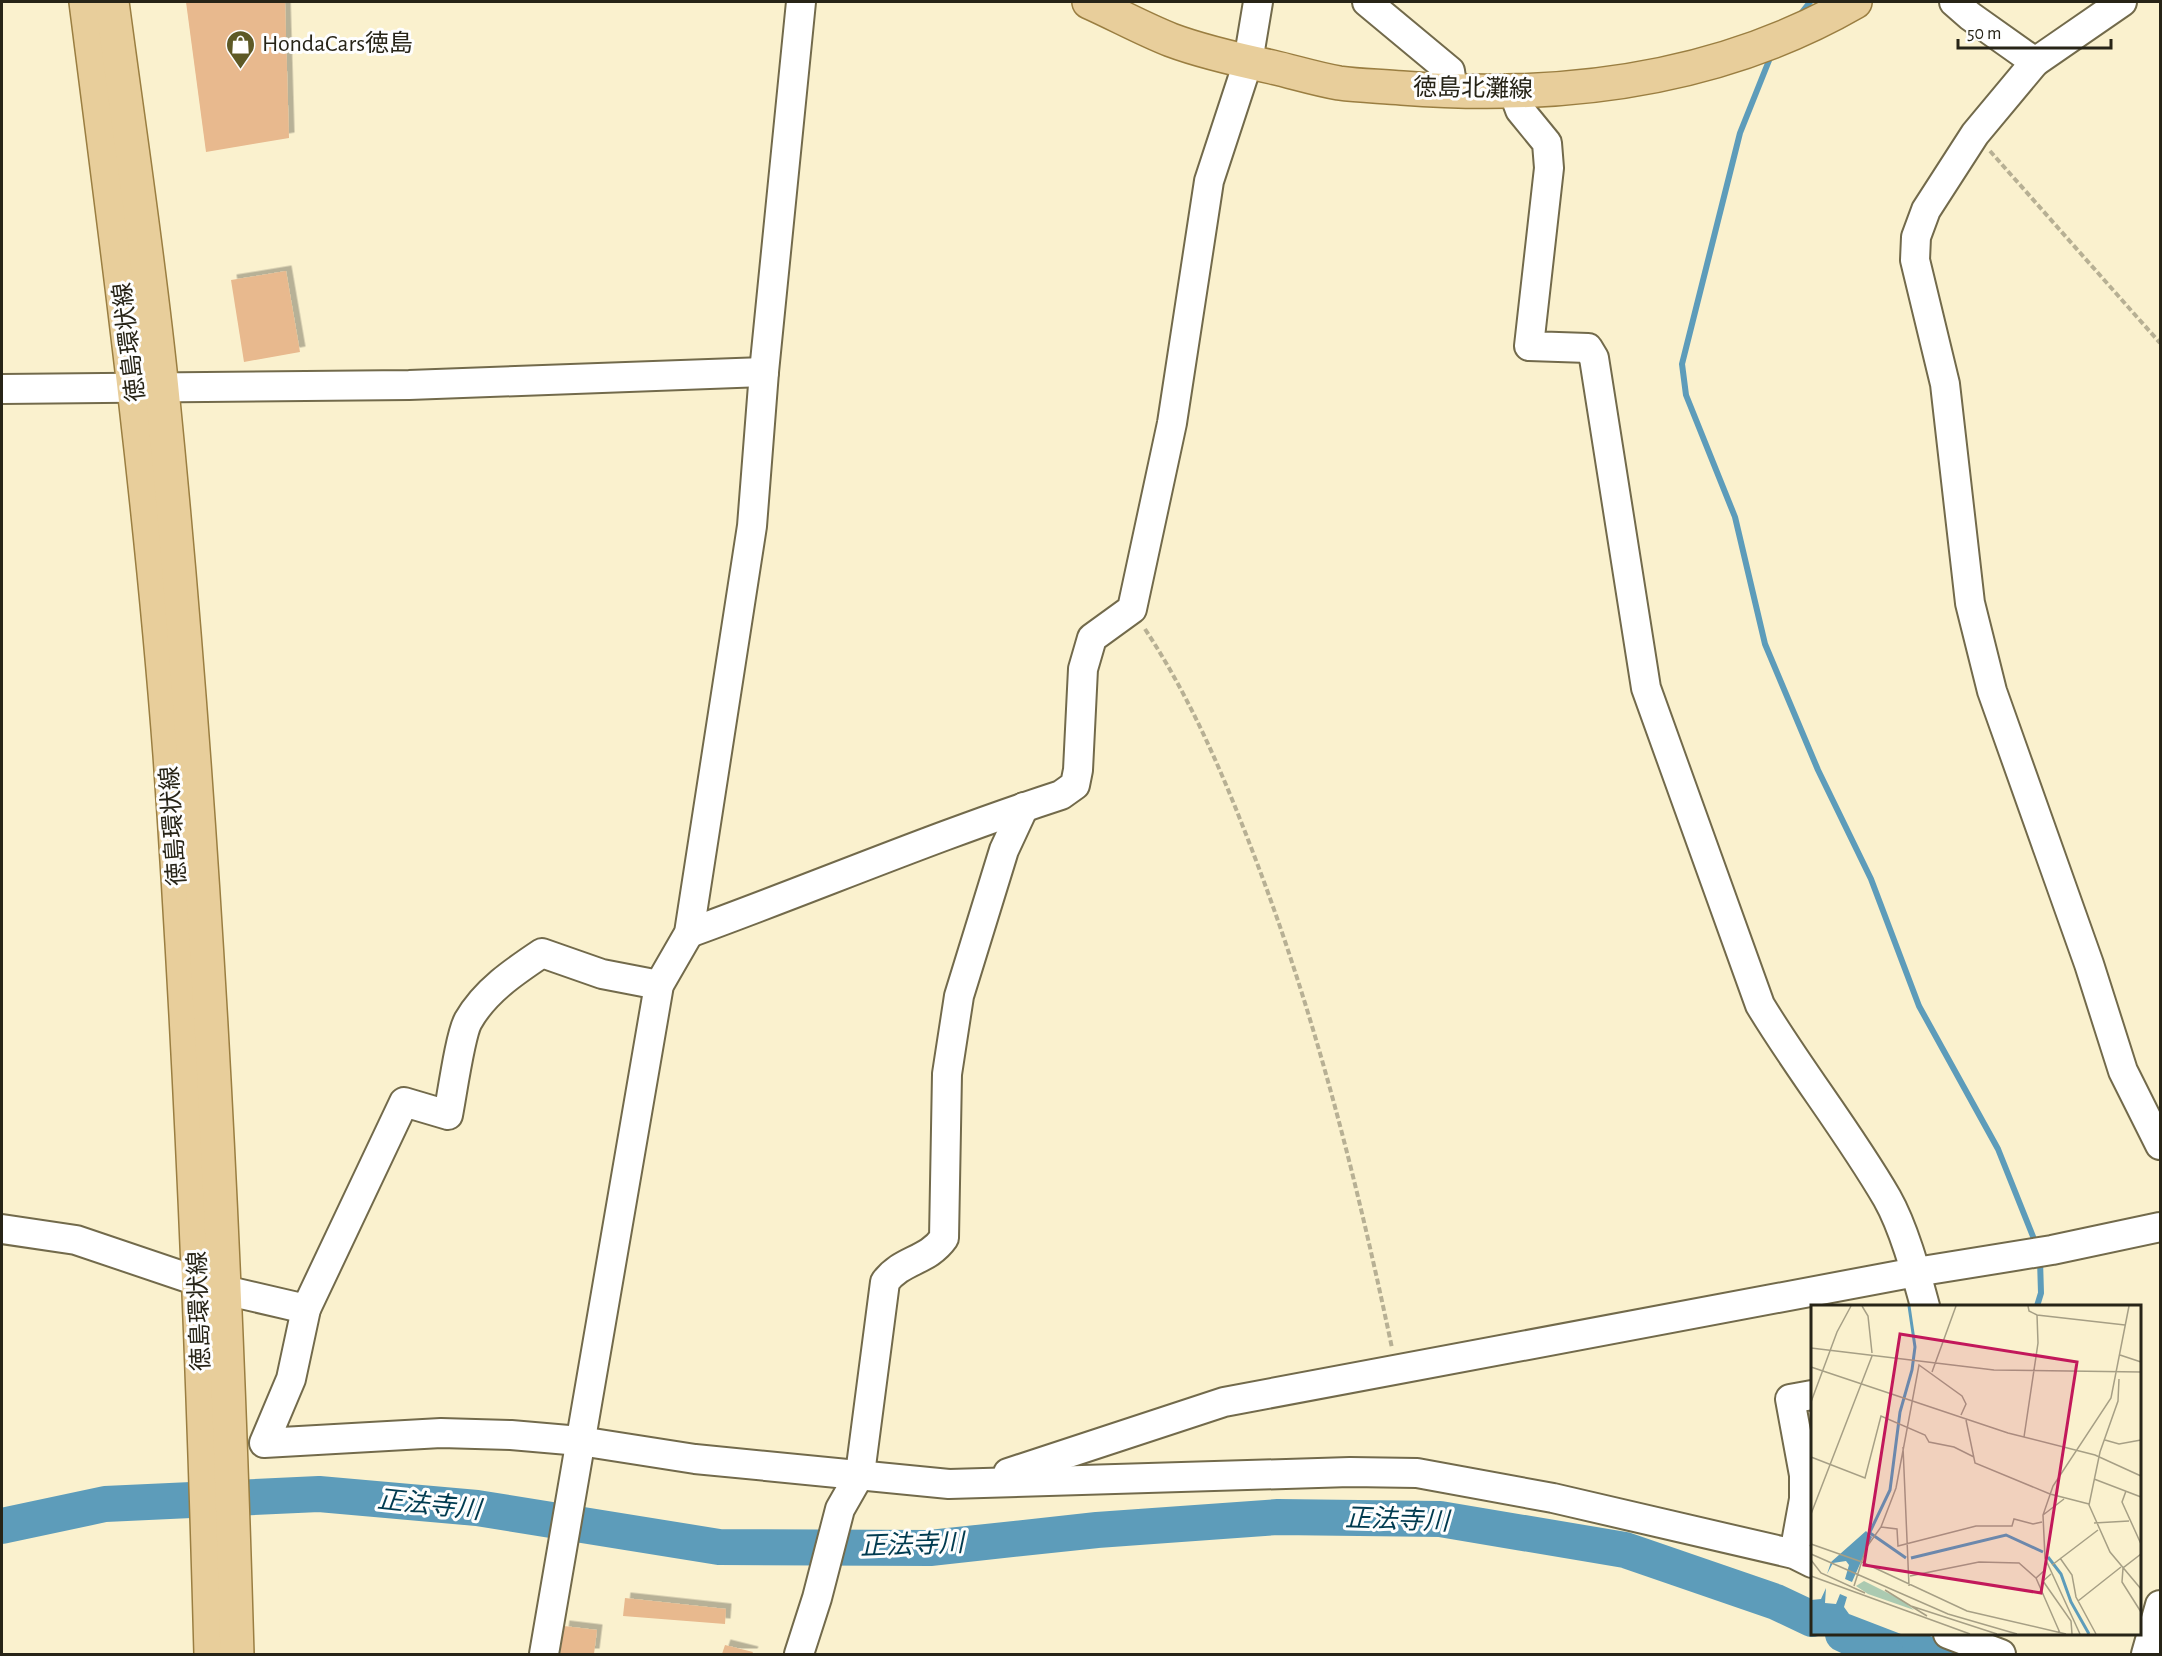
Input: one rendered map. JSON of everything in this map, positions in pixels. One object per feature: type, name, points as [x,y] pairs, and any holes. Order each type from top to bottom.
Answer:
[{"type":"main road","name":"徳島環状線","points":[[86,2],[149,388]]},
{"type":"main road","name":"徳島環状線","points":[[112,2],[149,388],[194,749],[212,1002],[212,1286],[221,1448],[221,1552],[211,1654]]},
{"type":"main road","name":"徳島北灘線","points":[[1089,2],[1172,40],[1248,62],[1339,83],[1453,92],[1578,88],[1656,76],[1708,64],[1749,50],[1845,7]]},
{"type":"main road","name":"徳島環状線","points":[[221,1552],[237,1654]]},
{"type":"street","points":[[544,1654],[660,985],[689,933],[752,526],[764,372],[801,2]]},
{"type":"street","points":[[689,933],[1061,795],[1075,786],[1078,770],[1083,669],[1092,638],[1132,609],[1172,423],[1209,182],[1248,62],[1258,2]]},
{"type":"street","points":[[1367,2],[1450,71],[1453,92]]},
{"type":"street","points":[[1954,2],[2035,63]]},
{"type":"street","points":[[2122,2],[2035,63],[1976,134],[1926,210],[1916,237],[1915,260],[1946,384],[1970,603],[1992,691],[2090,964],[2123,1071],[2160,1145]]},
{"type":"street","points":[[1513,91],[1520,110],[1547,143],[1549,168],[1529,346],[1588,348],[1594,358],[1646,688],[1760,1005],[1888,1199],[1916,1272],[1925,1305]]},
{"type":"street","points":[[2,390],[410,385],[764,372]]},
{"type":"street","points":[[799,1654],[817,1598],[840,1509],[860,1474],[885,1282],[893,1271],[934,1251],[944,1238],[947,1074],[959,996],[1004,850],[1024,807]]},
{"type":"street","points":[[264,1443],[291,1379],[306,1309],[404,1102],[448,1115],[467,1023],[483,1000],[514,971],[542,953],[602,974],[660,985]]},
{"type":"street","points":[[977,1483],[1224,1402],[1916,1272],[2038,1252],[2160,1227]]},
{"type":"street","points":[[2,1229],[76,1240],[212,1286],[306,1309]]},
{"type":"street","points":[[221,1448],[264,1443],[441,1433],[580,1441],[694,1459],[950,1484],[1350,1472],[1417,1473],[1553,1498],[1803,1558],[1804,1474],[1790,1399],[1811,1395]]},
{"type":"street","points":[[2146,1654],[2160,1606]]},
{"type":"street","points":[[1951,1635],[2001,1654]]},
{"type":"path","points":[[1976,134],[2160,343]]},
{"type":"path","points":[[1132,609],[1175,675],[1224,775],[1277,917],[1310,1016],[1362,1207],[1397,1369]]},
{"type":"water","points":[[1883,1635],[1927,1635],[1981,1654],[1870,1654]]},
{"type":"building","name":"HondaCars徳島","points":[[186,2],[285,2],[289,138],[206,152]]},
{"type":"building","points":[[286,271],[300,352],[244,362],[231,280]]},
{"type":"building","points":[[625,1598],[726,1609],[725,1624],[623,1616]]},
{"type":"building","points":[[564,1626],[597,1630],[594,1654],[560,1654]]},
{"type":"building","points":[[725,1645],[753,1652],[752,1654],[722,1654]]},
{"type":"waterway","points":[[1799,16],[1810,2]]},
{"type":"waterway","points":[[1772,53],[1740,133],[1682,364],[1686,395],[1735,517],[1765,644],[1818,770],[1871,879],[1919,1006],[1998,1149],[2036,1244]]},
{"type":"waterway","points":[[2037,1305],[2041,1293],[2040,1260]]},
{"type":"waterway","name":"正法寺川","points":[[2,1526],[105,1504],[319,1494],[477,1508],[719,1547],[930,1548],[1097,1530],[1278,1517],[1440,1519],[1625,1550],[1776,1602],[1811,1619]]},
{"type":"waterway","name":"正法寺川","points":[[1845,1635],[1886,1654]]},
{"type":"waterway","points":[[1864,1643],[1868,1635]]},
{"type":"place","name":"HondaCars徳島","points":[[241,70]]}]
